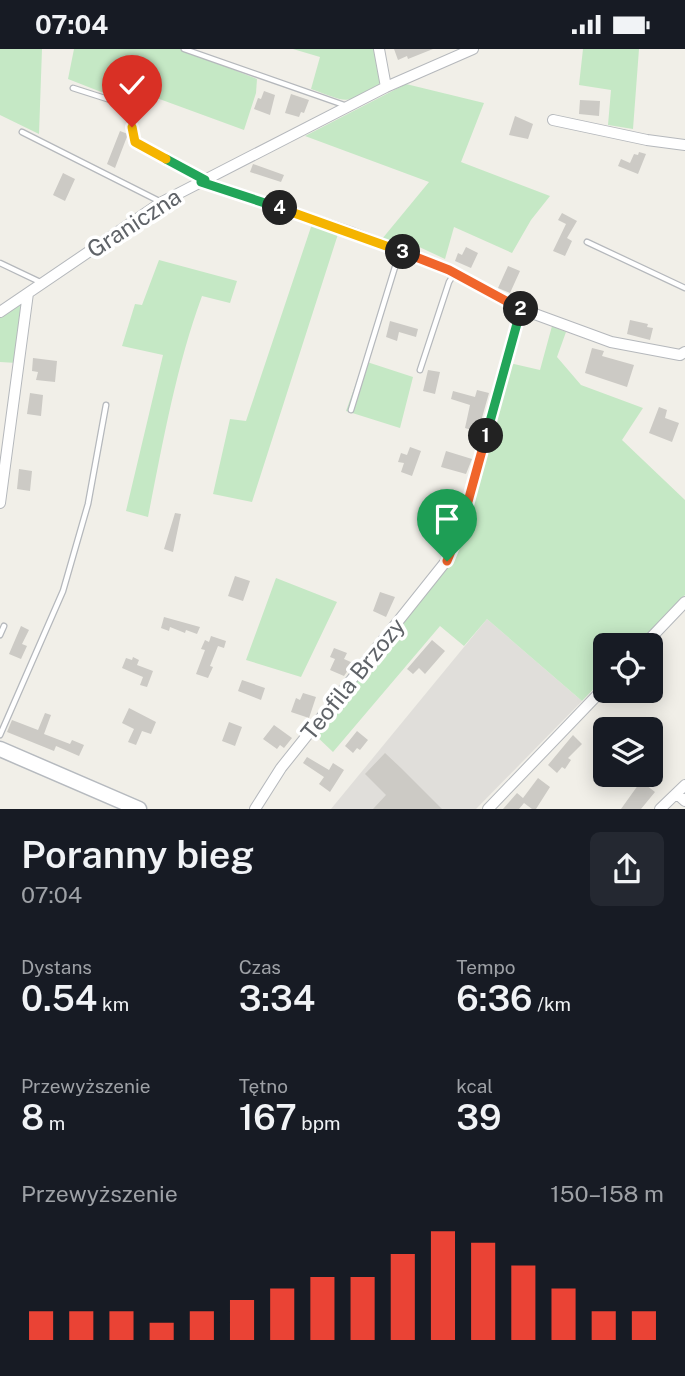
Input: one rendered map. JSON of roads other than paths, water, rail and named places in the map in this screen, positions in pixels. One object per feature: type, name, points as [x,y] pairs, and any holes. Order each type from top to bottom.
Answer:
[{"type":"street","points":[[379,49],[386,87]]},
{"type":"street","name":"Graniczna","points":[[0,312],[162,202],[386,87],[473,49]]},
{"type":"street","points":[[553,120],[647,140],[685,145]]},
{"type":"street","points":[[203,181],[405,253],[455,273],[521,309],[611,342],[680,355],[685,352]]},
{"type":"street","points":[[0,503],[28,293]]},
{"type":"street","name":"Teofila Brzozy","points":[[255,809],[281,768],[447,561],[461,527],[521,309]]},
{"type":"street","points":[[655,633],[685,602]]},
{"type":"street","points":[[488,809],[593,699]]},
{"type":"street","points":[[0,749],[139,809]]},
{"type":"street","points":[[660,809],[681,797],[685,785]]},
{"type":"lane","points":[[184,49],[348,107]]},
{"type":"lane","points":[[73,88],[120,103],[127,108],[135,142],[203,181]]},
{"type":"lane","points":[[22,132],[162,202]]},
{"type":"lane","points":[[587,242],[685,288]]},
{"type":"lane","points":[[351,410],[395,267],[405,253]]},
{"type":"lane","points":[[0,263],[43,283]]},
{"type":"lane","points":[[420,370],[449,282],[455,273]]},
{"type":"lane","points":[[0,735],[63,591],[88,503],[106,405]]},
{"type":"lane","points":[[0,635],[4,626]]}]
